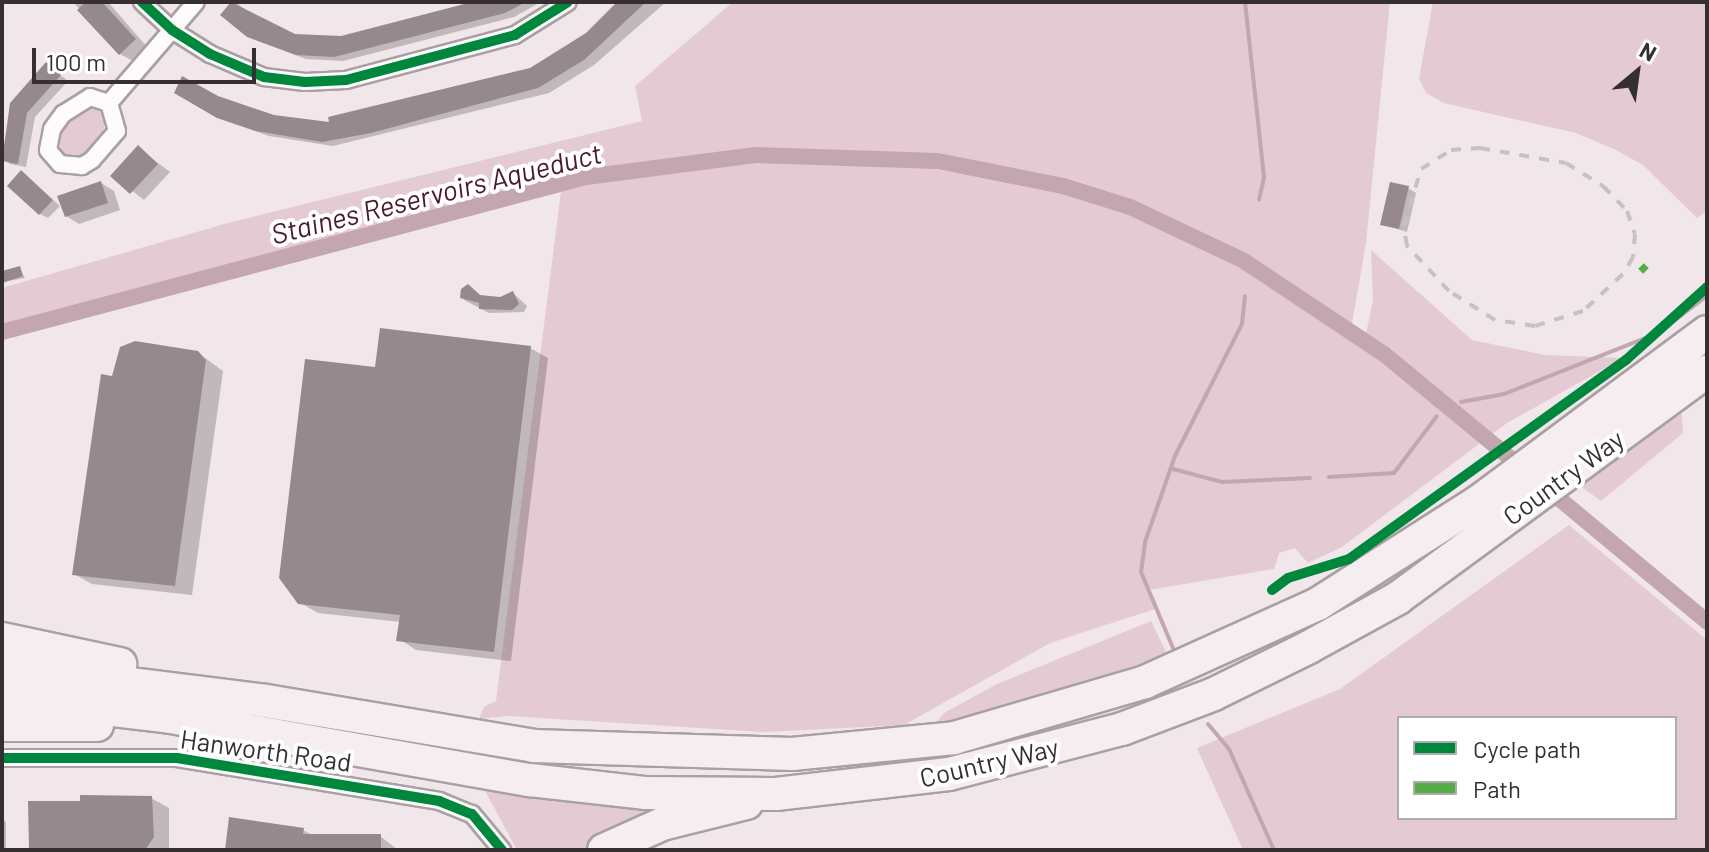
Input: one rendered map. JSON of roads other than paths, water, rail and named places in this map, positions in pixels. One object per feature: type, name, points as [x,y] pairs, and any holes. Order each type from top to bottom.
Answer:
[{"type":"highway","name":"Country Way","points":[[171,717],[530,780],[646,793],[776,794],[949,774],[1052,749],[1176,709],[1398,598],[1484,517],[1707,332]]},
{"type":"highway","name":"Country Way","points":[[266,701],[548,747],[792,754],[954,738],[1089,702],[1195,662],[1318,604],[1484,517],[1707,371]]},
{"type":"highway","points":[[2,639],[266,701]]},
{"type":"highway","points":[[2,668],[266,701]]},
{"type":"highway","points":[[2,697],[171,717]]},
{"type":"highway","points":[[2,725],[95,725],[171,717]]},
{"type":"highway","points":[[604,850],[662,824],[776,794]]},
{"type":"street","points":[[142,2],[172,30],[210,54],[264,77],[346,80],[515,35],[568,2]]},
{"type":"street","points":[[109,103],[196,2]]},
{"type":"street","points":[[90,97],[109,103],[117,131],[101,153],[82,166],[60,164],[52,158],[47,140],[63,114],[90,97]]},
{"type":"street","name":"Hanworth Road","points":[[2,758],[177,758],[427,799],[472,814],[502,850]]},
{"type":"waterway","points":[[1245,2],[1264,178],[1259,199]]},
{"type":"waterway","name":"Staines Reservoirs Aqueduct","points":[[2,332],[586,177],[756,155],[938,161],[1063,186],[1130,207],[1244,261],[1384,354],[1526,471]]},
{"type":"waterway","points":[[1173,648],[1141,572],[1145,542],[1175,456],[1242,324],[1245,296]]},
{"type":"waterway","points":[[1461,402],[1504,394],[1658,333],[1707,296]]},
{"type":"waterway","points":[[1329,477],[1394,473],[1437,416]]},
{"type":"waterway","points":[[1173,469],[1222,482],[1310,478]]},
{"type":"waterway","name":"Staines Reservoirs Aqueduct","points":[[1544,486],[1707,622]]},
{"type":"waterway","points":[[1208,724],[1229,749],[1274,850]]},
{"type":"railway","points":[[1480,148],[1566,163],[1603,186],[1627,211],[1635,234],[1633,257],[1623,274],[1583,311],[1535,326],[1495,320],[1449,291],[1407,246],[1404,226],[1421,169],[1451,150],[1480,148]]}]
